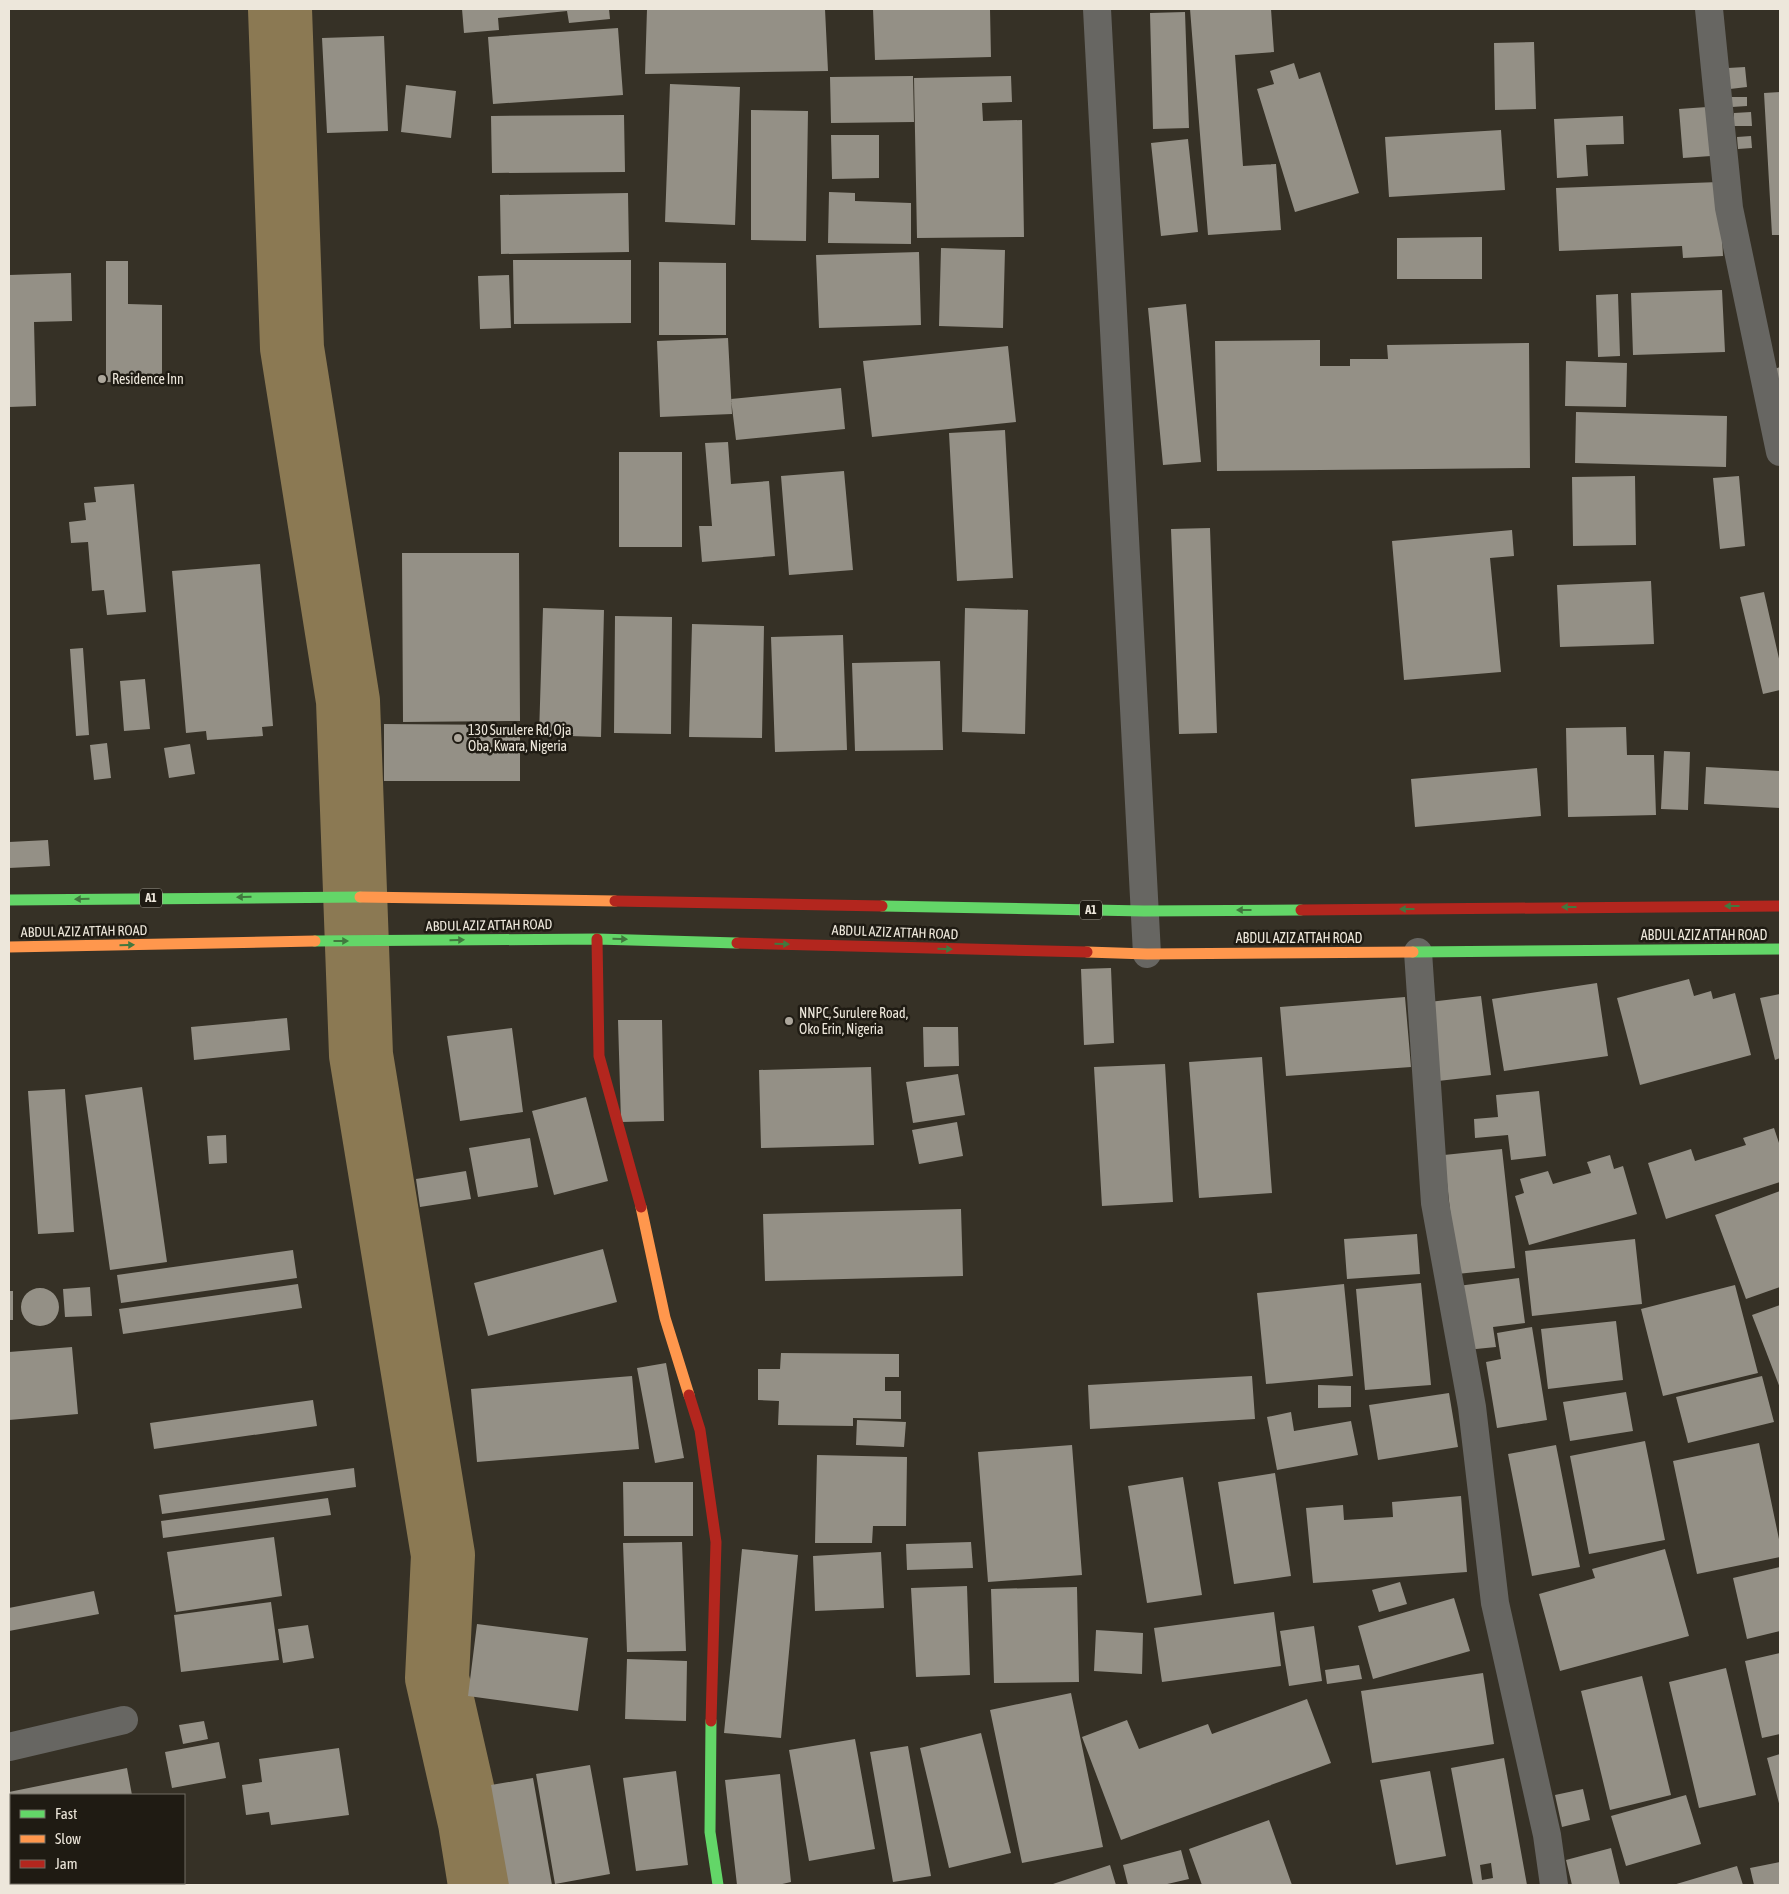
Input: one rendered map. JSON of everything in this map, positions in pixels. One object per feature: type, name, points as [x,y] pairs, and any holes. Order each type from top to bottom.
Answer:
[{"type":"main road","name":"ABDUL AZIZ ATTAH ROAD","points":[[9,900],[293,896],[402,897],[1144,911],[1780,906]]},
{"type":"main road","name":"ABDUL AZIZ ATTAH ROAD","points":[[9,947],[293,941],[597,938],[1147,954],[1780,949]]},
{"type":"main road","points":[[597,938],[599,1056],[637,1187],[665,1318],[700,1430],[716,1542],[712,1657],[710,1832],[718,1885]]},
{"type":"street","points":[[1097,9],[1147,954]]},
{"type":"street","points":[[1709,9],[1729,208],[1780,452]]},
{"type":"street","points":[[1418,952],[1435,1203],[1472,1407],[1495,1603],[1547,1835],[1554,1885]]},
{"type":"street","points":[[9,1747],[124,1720]]},
{"type":"building","points":[[462,9],[609,9],[610,19],[569,23],[567,11],[498,18],[499,30],[464,33]]},
{"type":"building","points":[[647,9],[825,9],[828,71],[645,74]]},
{"type":"building","points":[[873,9],[990,9],[991,57],[875,60]]},
{"type":"building","points":[[1190,9],[1271,9],[1274,52],[1235,55],[1243,166],[1276,164],[1281,230],[1208,235]]},
{"type":"building","points":[[1185,12],[1189,128],[1153,129],[1150,13]]},
{"type":"building","points":[[618,28],[623,95],[493,104],[488,37]]},
{"type":"building","points":[[384,36],[388,131],[327,133],[322,38]]},
{"type":"building","points":[[1534,42],[1536,109],[1495,110],[1494,43]]},
{"type":"building","points":[[1294,63],[1299,79],[1320,72],[1359,193],[1295,212],[1257,89],[1274,84],[1270,71]]},
{"type":"building","points":[[1745,67],[1747,87],[1730,89],[1728,68]]},
{"type":"building","points":[[913,76],[914,122],[831,123],[830,77]]},
{"type":"building","points":[[1011,76],[1012,102],[982,103],[983,121],[1022,120],[1024,237],[917,238],[914,78]]},
{"type":"building","points":[[670,84],[740,87],[735,225],[665,222]]},
{"type":"building","points":[[406,85],[456,91],[451,138],[401,132]]},
{"type":"building","points":[[1780,92],[1780,235],[1772,235],[1764,93]]},
{"type":"building","points":[[1731,97],[1747,97],[1747,106],[1732,107]]},
{"type":"building","points":[[1707,107],[1711,156],[1683,158],[1679,109]]},
{"type":"building","points":[[751,110],[808,111],[806,241],[751,240]]},
{"type":"building","points":[[1751,112],[1752,126],[1734,126],[1734,113]]},
{"type":"building","points":[[624,115],[625,172],[492,173],[491,116]]},
{"type":"building","points":[[1623,116],[1624,144],[1586,145],[1588,176],[1557,178],[1554,119]]},
{"type":"building","points":[[1501,130],[1505,190],[1389,197],[1385,137]]},
{"type":"building","points":[[831,135],[879,135],[879,178],[832,179]]},
{"type":"building","points":[[1751,136],[1752,148],[1738,149],[1737,137]]},
{"type":"building","points":[[1188,139],[1198,232],[1161,236],[1151,143]]},
{"type":"building","points":[[1719,182],[1723,256],[1683,258],[1682,246],[1559,251],[1556,188]]},
{"type":"building","points":[[829,192],[855,193],[855,201],[911,203],[911,244],[828,243]]},
{"type":"building","points":[[628,193],[629,252],[501,254],[500,195]]},
{"type":"building","points":[[1482,237],[1482,279],[1397,279],[1397,238]]},
{"type":"building","points":[[941,248],[1005,250],[1003,328],[939,326]]},
{"type":"building","points":[[919,252],[921,325],[819,328],[816,255]]},
{"type":"building","points":[[513,260],[631,260],[631,323],[514,324]]},
{"type":"building","points":[[106,261],[128,261],[128,304],[162,305],[162,383],[106,382]]},
{"type":"building","points":[[659,262],[726,263],[726,335],[659,335]]},
{"type":"building","points":[[71,273],[72,321],[34,322],[36,406],[9,407],[9,275]]},
{"type":"building","points":[[509,275],[511,328],[480,329],[478,276]]},
{"type":"building","points":[[1722,290],[1725,352],[1633,355],[1631,293]]},
{"type":"building","points":[[1618,294],[1620,356],[1598,357],[1596,295]]},
{"type":"building","points":[[1186,304],[1201,462],[1163,465],[1148,308]]},
{"type":"building","points":[[728,338],[732,414],[660,417],[657,341]]},
{"type":"building","points":[[1320,340],[1320,366],[1350,366],[1350,359],[1388,359],[1387,345],[1529,343],[1530,468],[1217,471],[1215,341]]},
{"type":"building","points":[[1008,346],[1016,422],[872,437],[863,361]]},
{"type":"building","points":[[1566,361],[1627,363],[1626,407],[1565,406]]},
{"type":"building","points":[[1780,367],[1780,398],[1772,370]]},
{"type":"building","points":[[841,388],[845,429],[736,440],[731,399]]},
{"type":"building","points":[[1576,412],[1727,416],[1726,467],[1575,463]]},
{"type":"building","points":[[1005,430],[1013,578],[957,581],[949,433]]},
{"type":"building","points":[[728,442],[731,484],[769,481],[775,556],[702,562],[699,526],[712,526],[705,443]]},
{"type":"building","points":[[619,452],[682,452],[682,547],[619,547]]},
{"type":"building","points":[[844,471],[853,570],[789,575],[781,476]]},
{"type":"building","points":[[1635,476],[1636,545],[1573,546],[1572,477]]},
{"type":"building","points":[[1739,476],[1745,546],[1720,549],[1713,478]]},
{"type":"building","points":[[134,484],[146,612],[107,615],[104,590],[92,591],[88,542],[71,543],[69,522],[86,520],[84,503],[96,502],[94,487]]},
{"type":"building","points":[[1210,528],[1217,733],[1179,734],[1171,529]]},
{"type":"building","points":[[1512,530],[1514,556],[1490,558],[1501,672],[1404,680],[1392,541]]},
{"type":"building","points":[[402,553],[519,553],[520,721],[403,722]]},
{"type":"building","points":[[260,564],[273,726],[262,727],[263,736],[207,740],[206,731],[186,733],[172,571]]},
{"type":"building","points":[[1651,581],[1654,644],[1560,647],[1557,585]]},
{"type":"building","points":[[1764,592],[1780,663],[1780,690],[1763,694],[1740,597]]},
{"type":"building","points":[[543,608],[604,610],[601,737],[539,735]]},
{"type":"building","points":[[965,608],[1028,610],[1025,734],[962,732]]},
{"type":"building","points":[[615,616],[672,617],[671,734],[614,733]]},
{"type":"building","points":[[692,624],[764,626],[762,738],[689,737]]},
{"type":"building","points":[[843,635],[847,750],[775,752],[771,637]]},
{"type":"building","points":[[83,648],[89,735],[76,736],[70,649]]},
{"type":"building","points":[[940,661],[943,750],[855,751],[852,663]]},
{"type":"building","points":[[145,679],[150,729],[124,731],[120,681]]},
{"type":"building","points":[[384,724],[520,725],[520,781],[384,781]]},
{"type":"building","points":[[1626,727],[1627,755],[1654,755],[1656,815],[1568,817],[1566,728]]},
{"type":"building","points":[[107,743],[111,778],[94,780],[90,745]]},
{"type":"building","points":[[190,744],[195,774],[169,778],[164,748]]},
{"type":"building","points":[[1664,751],[1690,752],[1688,810],[1661,809]]},
{"type":"building","points":[[1706,767],[1780,771],[1780,808],[1704,804]]},
{"type":"building","points":[[1537,768],[1541,816],[1415,827],[1411,779]]},
{"type":"building","points":[[48,840],[50,866],[9,868],[9,842]]},
{"type":"building","points":[[1111,968],[1114,1043],[1084,1045],[1081,969]]},
{"type":"building","points":[[1689,979],[1694,996],[1711,991],[1713,999],[1735,993],[1751,1055],[1640,1085],[1617,998]]},
{"type":"building","points":[[1597,983],[1608,1056],[1504,1071],[1492,999]]},
{"type":"building","points":[[1780,994],[1780,1058],[1775,1060],[1760,998]]},
{"type":"building","points":[[1481,996],[1491,1075],[1438,1081],[1429,1002]]},
{"type":"building","points":[[1405,997],[1411,1067],[1286,1076],[1280,1007]]},
{"type":"building","points":[[287,1018],[290,1050],[194,1060],[191,1027]]},
{"type":"building","points":[[618,1020],[662,1020],[664,1121],[621,1122]]},
{"type":"building","points":[[923,1027],[958,1027],[959,1066],[924,1067]]},
{"type":"building","points":[[512,1028],[523,1112],[460,1121],[447,1036]]},
{"type":"building","points":[[1262,1057],[1272,1193],[1199,1198],[1189,1062]]},
{"type":"building","points":[[1165,1064],[1173,1202],[1102,1206],[1094,1067]]},
{"type":"building","points":[[871,1067],[874,1145],[761,1148],[759,1070]]},
{"type":"building","points":[[958,1074],[965,1115],[913,1123],[906,1082]]},
{"type":"building","points":[[142,1087],[167,1262],[110,1270],[85,1095]]},
{"type":"building","points":[[65,1089],[74,1232],[38,1234],[28,1091]]},
{"type":"building","points":[[1539,1091],[1546,1156],[1511,1160],[1508,1135],[1475,1138],[1474,1119],[1498,1117],[1496,1095]]},
{"type":"building","points":[[586,1097],[608,1181],[554,1195],[532,1111]]},
{"type":"building","points":[[957,1122],[963,1156],[919,1164],[912,1130]]},
{"type":"building","points":[[1774,1128],[1780,1146],[1780,1182],[1666,1219],[1648,1163],[1691,1149],[1695,1161],[1746,1145],[1743,1138]]},
{"type":"building","points":[[226,1135],[227,1163],[209,1164],[207,1136]]},
{"type":"building","points":[[530,1138],[538,1187],[478,1197],[469,1148]]},
{"type":"building","points":[[1502,1149],[1515,1268],[1457,1274],[1444,1155]]},
{"type":"building","points":[[1610,1155],[1614,1169],[1623,1166],[1637,1214],[1529,1245],[1515,1196],[1524,1193],[1520,1179],[1548,1171],[1553,1184],[1591,1173],[1587,1162]]},
{"type":"building","points":[[466,1171],[471,1199],[420,1207],[416,1179]]},
{"type":"building","points":[[1780,1191],[1780,1287],[1746,1299],[1715,1215]]},
{"type":"building","points":[[961,1209],[963,1276],[765,1281],[763,1214]]},
{"type":"building","points":[[1417,1234],[1420,1274],[1347,1279],[1344,1239]]},
{"type":"building","points":[[1635,1239],[1642,1304],[1532,1316],[1525,1251]]},
{"type":"building","points":[[603,1249],[617,1302],[488,1336],[474,1283]]},
{"type":"building","points":[[293,1250],[297,1278],[121,1303],[117,1275]]},
{"type":"building","points":[[1519,1278],[1525,1323],[1493,1327],[1496,1347],[1466,1350],[1458,1286]]},
{"type":"building","points":[[1421,1283],[1431,1385],[1365,1390],[1356,1289]]},
{"type":"building","points":[[298,1284],[302,1308],[123,1334],[119,1309]]},
{"type":"building","points":[[1344,1284],[1353,1376],[1266,1384],[1257,1293]]},
{"type":"building","points":[[1735,1285],[1758,1373],[1663,1396],[1641,1309]]},
{"type":"building","points":[[90,1287],[92,1316],[65,1317],[63,1289]]},
{"type":"building","points":[[40,1288],[53,1294],[59,1307],[53,1320],[40,1326],[27,1320],[21,1307],[27,1294]]},
{"type":"building","points":[[9,1291],[13,1291],[13,1320],[9,1320]]},
{"type":"building","points":[[1780,1305],[1780,1388],[1752,1315]]},
{"type":"building","points":[[1616,1321],[1623,1380],[1548,1389],[1541,1329]]},
{"type":"building","points":[[1532,1327],[1547,1420],[1497,1428],[1486,1362],[1501,1359],[1497,1333]]},
{"type":"building","points":[[72,1347],[78,1414],[9,1420],[9,1352]]},
{"type":"building","points":[[781,1353],[899,1354],[899,1377],[885,1377],[885,1391],[901,1391],[901,1419],[853,1418],[853,1426],[778,1425],[779,1401],[758,1400],[758,1369],[780,1369]]},
{"type":"building","points":[[666,1363],[684,1458],[655,1463],[637,1368]]},
{"type":"building","points":[[632,1376],[639,1449],[477,1462],[471,1389]]},
{"type":"building","points":[[1252,1376],[1255,1419],[1090,1429],[1088,1385]]},
{"type":"building","points":[[1762,1376],[1774,1422],[1688,1443],[1676,1397]]},
{"type":"building","points":[[1318,1385],[1351,1386],[1351,1407],[1318,1408]]},
{"type":"building","points":[[1626,1392],[1633,1431],[1570,1441],[1563,1402]]},
{"type":"building","points":[[1449,1393],[1458,1447],[1378,1460],[1369,1405]]},
{"type":"building","points":[[313,1400],[317,1426],[154,1449],[150,1423]]},
{"type":"building","points":[[1291,1412],[1294,1431],[1351,1421],[1358,1455],[1277,1470],[1267,1417]]},
{"type":"building","points":[[857,1420],[906,1422],[904,1447],[856,1445]]},
{"type":"building","points":[[1645,1441],[1665,1540],[1589,1554],[1570,1456]]},
{"type":"building","points":[[1759,1443],[1780,1544],[1780,1557],[1697,1574],[1673,1461]]},
{"type":"building","points":[[1072,1445],[1082,1575],[988,1582],[978,1452]]},
{"type":"building","points":[[1556,1445],[1580,1567],[1532,1576],[1508,1454]]},
{"type":"building","points":[[817,1455],[907,1457],[906,1526],[873,1526],[872,1543],[815,1543]]},
{"type":"building","points":[[354,1468],[356,1487],[162,1514],[159,1495]]},
{"type":"building","points":[[1275,1473],[1291,1576],[1234,1584],[1218,1482]]},
{"type":"building","points":[[1183,1477],[1202,1595],[1147,1603],[1128,1486]]},
{"type":"building","points":[[623,1482],[693,1482],[693,1536],[624,1536]]},
{"type":"building","points":[[1461,1496],[1467,1572],[1313,1583],[1306,1508],[1343,1505],[1344,1520],[1393,1517],[1392,1502]]},
{"type":"building","points":[[328,1498],[331,1515],[163,1538],[161,1521]]},
{"type":"building","points":[[274,1537],[282,1596],[176,1612],[167,1552]]},
{"type":"building","points":[[682,1542],[686,1651],[627,1652],[623,1543]]},
{"type":"building","points":[[971,1542],[973,1568],[907,1570],[906,1544]]},
{"type":"building","points":[[742,1549],[798,1555],[781,1738],[724,1733]]},
{"type":"building","points":[[1665,1549],[1689,1636],[1560,1671],[1539,1594],[1595,1578],[1592,1569]]},
{"type":"building","points":[[881,1552],[884,1608],[815,1611],[813,1556]]},
{"type":"building","points":[[1780,1567],[1780,1631],[1747,1639],[1733,1578]]},
{"type":"building","points":[[1400,1582],[1407,1604],[1379,1612],[1372,1590]]},
{"type":"building","points":[[967,1586],[970,1675],[916,1677],[911,1588]]},
{"type":"building","points":[[1077,1587],[1079,1682],[994,1683],[991,1589]]},
{"type":"building","points":[[94,1591],[99,1614],[9,1631],[9,1608]]},
{"type":"building","points":[[1454,1598],[1470,1651],[1373,1679],[1358,1626]]},
{"type":"building","points":[[271,1602],[279,1660],[181,1672],[174,1615]]},
{"type":"building","points":[[1274,1612],[1281,1666],[1162,1682],[1154,1628]]},
{"type":"building","points":[[477,1624],[588,1638],[578,1711],[468,1696]]},
{"type":"building","points":[[308,1625],[314,1658],[283,1663],[278,1629]]},
{"type":"building","points":[[1314,1626],[1322,1681],[1289,1686],[1280,1631]]},
{"type":"building","points":[[1096,1630],[1143,1633],[1142,1674],[1094,1671]]},
{"type":"building","points":[[1780,1653],[1780,1734],[1762,1738],[1745,1661]]},
{"type":"building","points":[[627,1659],[687,1661],[686,1721],[625,1719]]},
{"type":"building","points":[[1359,1665],[1362,1679],[1327,1684],[1325,1670]]},
{"type":"building","points":[[1726,1668],[1756,1795],[1699,1808],[1669,1682]]},
{"type":"building","points":[[1483,1673],[1494,1744],[1372,1763],[1361,1691]]},
{"type":"building","points":[[1642,1676],[1671,1795],[1610,1810],[1581,1691]]},
{"type":"building","points":[[1071,1693],[1103,1847],[1022,1863],[990,1710]]},
{"type":"building","points":[[1307,1699],[1331,1763],[1121,1840],[1082,1737],[1127,1720],[1139,1749],[1208,1724],[1212,1734]]},
{"type":"building","points":[[204,1721],[208,1739],[183,1744],[179,1725]]},
{"type":"building","points":[[981,1733],[1011,1853],[949,1868],[920,1748]]},
{"type":"building","points":[[855,1739],[875,1849],[809,1861],[789,1750]]},
{"type":"building","points":[[219,1742],[226,1778],[172,1788],[165,1752]]},
{"type":"building","points":[[908,1746],[931,1876],[893,1882],[870,1752]]},
{"type":"building","points":[[339,1748],[349,1815],[271,1825],[269,1812],[246,1815],[242,1785],[262,1782],[259,1759]]},
{"type":"building","points":[[1780,1754],[1780,1807],[1767,1758]]},
{"type":"building","points":[[1504,1758],[1527,1885],[1473,1885],[1451,1768]],"holes":[[[1491,1863],[1493,1878],[1482,1880],[1480,1865]]]},
{"type":"building","points":[[590,1765],[610,1874],[555,1884],[536,1774]]},
{"type":"building","points":[[127,1768],[132,1794],[10,1794],[9,1858],[9,1792]]},
{"type":"building","points":[[676,1771],[688,1865],[636,1871],[623,1778]]},
{"type":"building","points":[[1430,1771],[1446,1856],[1396,1865],[1380,1780]]},
{"type":"building","points":[[780,1774],[791,1882],[778,1885],[737,1885],[725,1780]]},
{"type":"building","points":[[533,1778],[552,1885],[509,1885],[491,1785]]},
{"type":"building","points":[[1583,1789],[1590,1820],[1562,1827],[1555,1795]]},
{"type":"building","points":[[1686,1795],[1701,1844],[1626,1866],[1611,1816]]},
{"type":"building","points":[[1269,1820],[1292,1885],[1202,1885],[1189,1849]]},
{"type":"building","points":[[1611,1848],[1620,1885],[1572,1885],[1566,1860]]},
{"type":"building","points":[[1181,1850],[1189,1879],[1163,1885],[1128,1885],[1123,1865]]},
{"type":"building","points":[[1780,1862],[1780,1885],[1754,1885],[1750,1868]]},
{"type":"building","points":[[1110,1865],[1116,1885],[1050,1885]]},
{"type":"building","points":[[1737,1866],[1743,1885],[1673,1885]]},
{"type":"waterway","points":[[280,9],[292,348],[348,701],[361,1055],[443,1555],[437,1678],[470,1823],[480,1885]]},
{"type":"traffic: fast","points":[[9,900],[360,897]]},
{"type":"traffic: fast","points":[[882,906],[1144,911],[1301,910]]},
{"type":"traffic: fast","points":[[315,941],[597,939],[737,943]]},
{"type":"traffic: fast","points":[[1413,952],[1780,949]]},
{"type":"traffic: fast","points":[[711,1721],[710,1832],[718,1885]]},
{"type":"traffic: slow","points":[[360,897],[615,901]]},
{"type":"traffic: slow","points":[[9,947],[315,941]]},
{"type":"traffic: slow","points":[[1087,952],[1147,954],[1413,952]]},
{"type":"traffic: slow","points":[[641,1207],[665,1318],[689,1395]]},
{"type":"traffic: jam","points":[[615,901],[882,906]]},
{"type":"traffic: jam","points":[[1301,910],[1780,906]]},
{"type":"traffic: jam","points":[[597,939],[599,1056],[641,1207]]},
{"type":"traffic: jam","points":[[737,943],[1087,952]]},
{"type":"traffic: jam","points":[[689,1395],[700,1430],[716,1542],[711,1721]]},
{"type":"place","name":"Residence Inn","points":[[102,379]]},
{"type":"place","name":"130 Surulere Rd, Oja Oba, Kwara, Nigeria","points":[[458,738]]},
{"type":"place","name":"NNPC, Surulere Road, Oko Erin, Nigeria","points":[[789,1021]]}]
